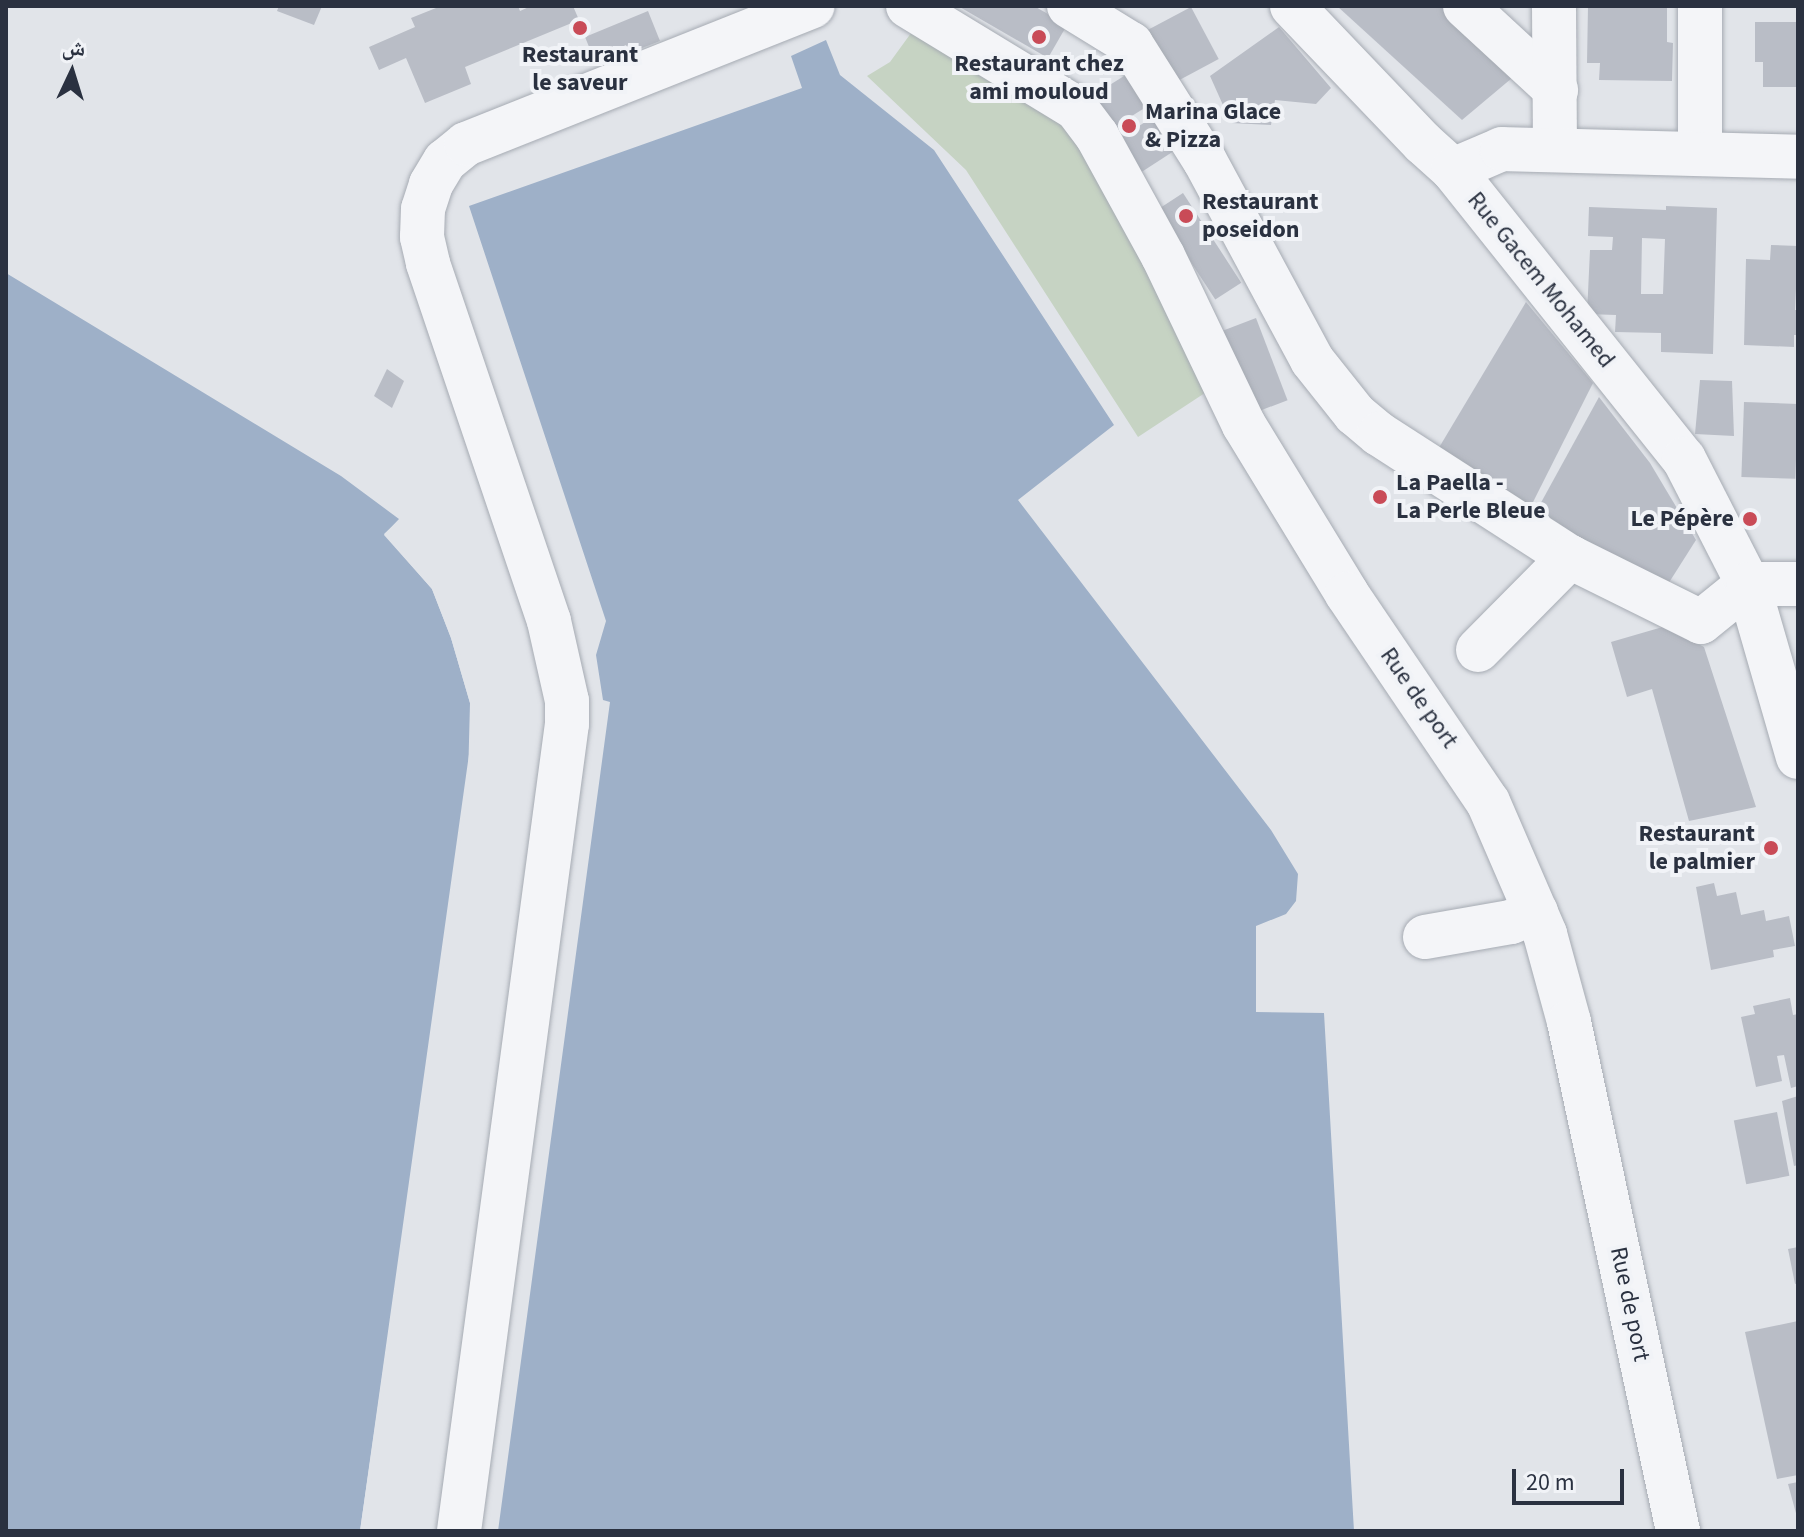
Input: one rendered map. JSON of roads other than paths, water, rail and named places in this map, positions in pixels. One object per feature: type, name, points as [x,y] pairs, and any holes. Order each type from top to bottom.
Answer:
[{"type":"street","points":[[459,1531],[567,724],[567,701],[553,633],[428,263],[422,237],[423,209],[431,184],[445,161],[466,144],[812,6]]},
{"type":"street","name":"Rue de port","points":[[908,6],[1076,108],[1097,136],[1163,256],[1244,425],[1347,594],[1488,802],[1536,912],[1569,1022],[1678,1531]]},
{"type":"street","points":[[1069,6],[1131,44],[1205,161],[1312,360],[1338,397],[1379,434],[1570,557],[1701,622],[1748,584],[1798,584]]},
{"type":"street","name":"Rue Gacem Mohamed","points":[[1292,6],[1423,143],[1453,170],[1684,459],[1748,584],[1798,757]]},
{"type":"street","points":[[1465,6],[1556,90]]},
{"type":"street","points":[[1554,6],[1555,149]]},
{"type":"street","points":[[1700,6],[1700,154]]},
{"type":"street","points":[[1453,170],[1502,149],[1798,157]]},
{"type":"street","points":[[1478,650],[1570,557]]},
{"type":"street","points":[[1425,937],[1511,922],[1536,912]]},
{"type":"water","points":[[826,40],[840,75],[934,150],[1114,425],[1018,500],[1271,830],[1298,874],[1296,901],[1286,914],[1256,926],[1256,1012],[1324,1013],[1354,1531],[498,1531],[610,702],[603,700],[596,655],[606,621],[469,206],[802,88],[791,56]]},
{"type":"water","points":[[6,273],[341,476],[399,519],[384,535],[432,589],[451,638],[470,703],[468,780],[360,1531],[6,1531]]},
{"type":"place","name":"Restaurant le saveur","points":[[580,28]]},
{"type":"place","name":"Restaurant chez ami mouloud","points":[[1039,37]]},
{"type":"place","name":"Marina Glace & Pizza","points":[[1129,126]]},
{"type":"place","name":"Restaurant poseidon","points":[[1186,216]]},
{"type":"place","name":"La Paella - La Perle Bleue","points":[[1380,497]]},
{"type":"place","name":"Le Pépère","points":[[1750,519]]},
{"type":"place","name":"Restaurant le palmier","points":[[1771,848]]}]
